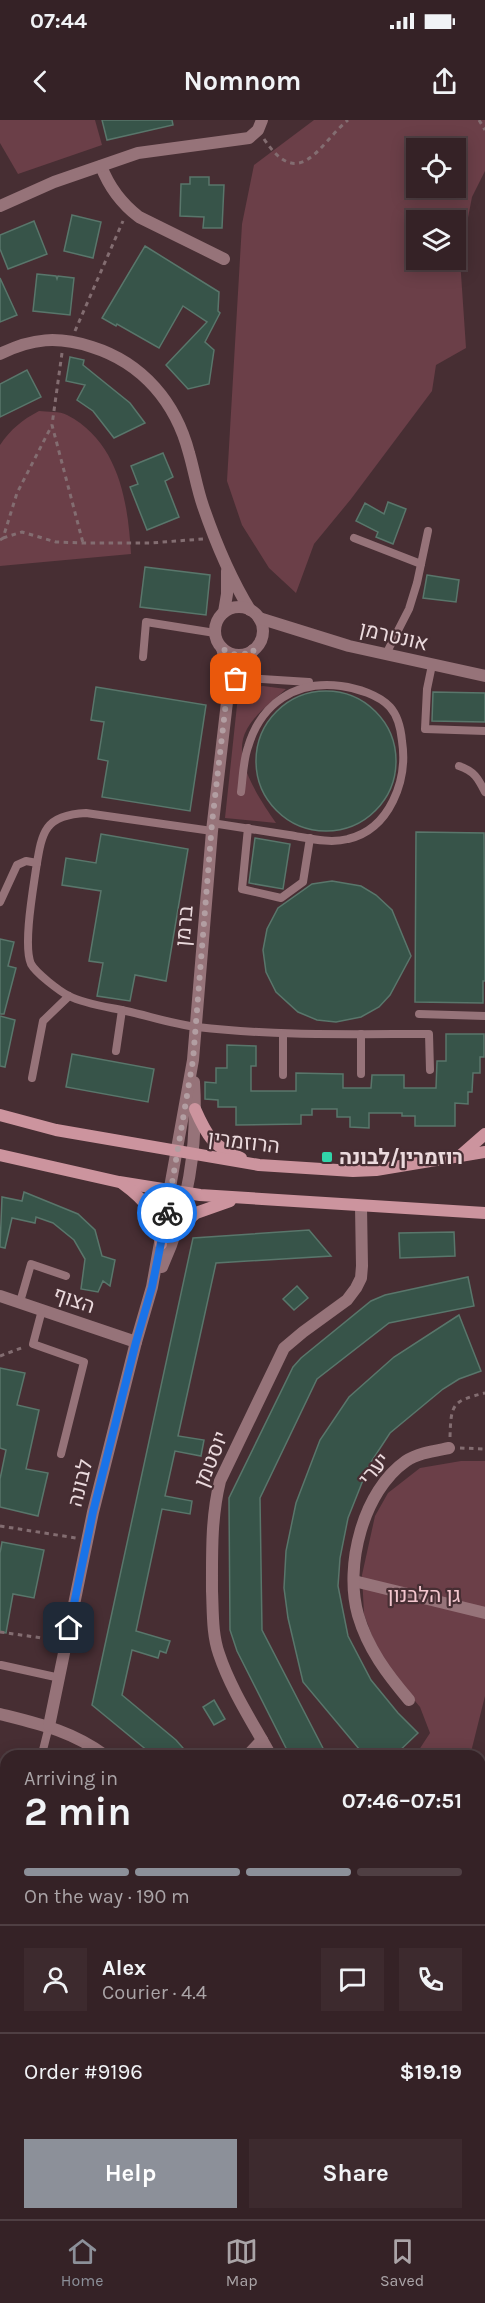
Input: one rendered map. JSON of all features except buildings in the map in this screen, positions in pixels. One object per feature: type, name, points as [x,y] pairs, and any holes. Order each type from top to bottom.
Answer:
[{"type":"main road","points":[[195,1109],[204,1132],[212,1141],[237,1156],[259,1165]]},
{"type":"main road","name":"הרוזמרין","points":[[0,1115],[56,1130],[259,1165],[353,1171],[376,1170],[485,1152]]},
{"type":"main road","points":[[461,1155],[485,1134]]},
{"type":"main road","points":[[0,1155],[119,1182],[185,1193],[237,1199],[485,1213]]},
{"type":"main road","points":[[119,1182],[142,1198],[150,1208],[156,1219],[161,1244]]},
{"type":"main road","points":[[177,1230],[196,1213],[237,1199]]},
{"type":"street","points":[[0,206],[54,182],[138,153],[249,138],[260,125]]},
{"type":"street","points":[[101,166],[106,181],[129,209],[140,217],[224,259]]},
{"type":"street","points":[[0,354],[27,343],[67,340],[97,348],[137,370],[155,386],[166,400],[182,431],[203,506],[216,538],[241,595],[263,630],[256,648],[226,702]]},
{"type":"street","points":[[226,561],[227,594],[224,612],[216,624],[215,633],[227,668],[226,702]]},
{"type":"street","points":[[224,612],[239,607],[255,614]]},
{"type":"street","name":"אונטרמן","points":[[255,614],[295,630],[386,654],[485,676]]},
{"type":"street","points":[[222,648],[236,655],[245,655],[280,632],[295,630]]},
{"type":"street","name":"ברמן","points":[[177,1152],[193,1060],[212,827],[226,702]]},
{"type":"street","name":"לבונה","points":[[152,1287],[177,1230],[193,1155],[195,1109],[193,1060]]},
{"type":"street","name":"לבונה","points":[[50,1726],[87,1539],[152,1287],[177,1152]]},
{"type":"street","name":"יוסטמן","points":[[268,1750],[229,1679],[219,1653],[213,1627],[211,1530],[215,1501],[220,1481],[284,1348],[348,1300],[361,1278],[361,1207]]},
{"type":"street","name":"הצוף","points":[[0,1296],[136,1342]]},
{"type":"street","name":"יערי","points":[[409,1700],[377,1661],[358,1616],[354,1581],[360,1532],[378,1490],[391,1473],[407,1460],[426,1452],[449,1448]]},
{"type":"street","points":[[354,1581],[485,1613]]},
{"type":"street","points":[[0,1714],[50,1726],[73,1735],[97,1750]]},
{"type":"street","points":[[253,1750],[262,1740]]},
{"type":"lane","points":[[386,654],[409,609],[428,531]]},
{"type":"lane","points":[[354,538],[421,564]]},
{"type":"lane","points":[[143,657],[147,622],[215,633]]},
{"type":"lane","points":[[432,664],[427,689],[425,729],[485,731]]},
{"type":"lane","points":[[232,689],[248,678],[324,683],[351,687],[373,695],[391,707],[401,727],[404,753],[402,777],[395,800],[382,818],[365,833],[347,840],[324,840],[248,828],[212,827],[100,814],[67,814],[56,819],[46,828],[40,843],[31,903],[28,953],[32,965],[41,975],[69,996],[195,1026],[283,1034],[429,1034],[430,1070]]},
{"type":"lane","points":[[241,792],[247,748],[255,728],[266,712],[281,697],[301,687],[324,683]]},
{"type":"lane","points":[[459,766],[471,770],[479,778],[485,792]]},
{"type":"lane","points":[[248,828],[242,889],[281,898],[303,882],[310,838]]},
{"type":"lane","points":[[0,902],[17,865],[26,861],[37,863]]},
{"type":"lane","points":[[32,1078],[43,1021],[69,996]]},
{"type":"lane","points":[[116,1051],[122,1010]]},
{"type":"lane","points":[[419,1014],[485,1016]]},
{"type":"lane","points":[[283,1034],[283,1075]]},
{"type":"lane","points":[[361,1034],[361,1074]]},
{"type":"lane","points":[[20,1302],[31,1264],[66,1276]]},
{"type":"lane","points":[[42,1310],[33,1344],[84,1362],[61,1454]]},
{"type":"lane","points":[[1,1665],[60,1678]]},
{"type":"lane","points":[[43,1750],[50,1726]]},
{"type":"path","points":[[260,125],[274,154],[285,162],[303,162],[321,151],[338,128],[348,120]]},
{"type":"path","points":[[479,120],[485,130]]},
{"type":"path","points":[[2,539],[17,493],[52,425],[67,340],[129,209]]},
{"type":"path","points":[[52,425],[83,543]]},
{"type":"path","points":[[2,539],[22,532],[56,542],[83,543],[150,543],[216,538]]},
{"type":"path","points":[[0,1356],[33,1344]]},
{"type":"path","points":[[485,1393],[461,1399],[451,1413],[449,1448],[485,1449]]},
{"type":"path","points":[[0,1526],[87,1539]]},
{"type":"path","points":[[0,1632],[66,1642]]},
{"type":"green space","points":[[0,120],[95,120],[102,145],[18,174],[0,143]]},
{"type":"green space","points":[[314,120],[485,120],[485,171],[472,197],[466,228],[466,210],[406,210],[406,270],[461,270],[466,348],[436,365],[432,391],[351,499],[314,544],[296,593],[269,568],[242,525],[227,481],[242,224],[254,165]]},
{"type":"green space","points":[[39,411],[67,415],[85,427],[99,441],[109,457],[123,494],[131,554],[0,566],[0,445],[17,425]]},
{"type":"green space","points":[[263,686],[286,689],[251,723],[243,740],[242,753],[249,778],[276,823],[225,818],[237,705],[247,691]]},
{"type":"green space","name":"גן הלבנון","points":[[461,1461],[485,1461],[485,1696],[472,1750],[419,1750],[430,1733],[420,1707],[381,1660],[364,1614],[362,1575],[375,1516],[388,1493],[420,1468]]},
{"type":"way so far","points":[[167,1213],[193,1060],[212,823],[226,702],[227,668],[222,648],[236,655],[245,655],[254,650],[236,679]]},
{"type":"place","name":"רוזמרין/לבונה","points":[[327,1157]]},
{"type":"route","points":[[69,1628],[93,1512],[152,1287],[167,1213]]}]
